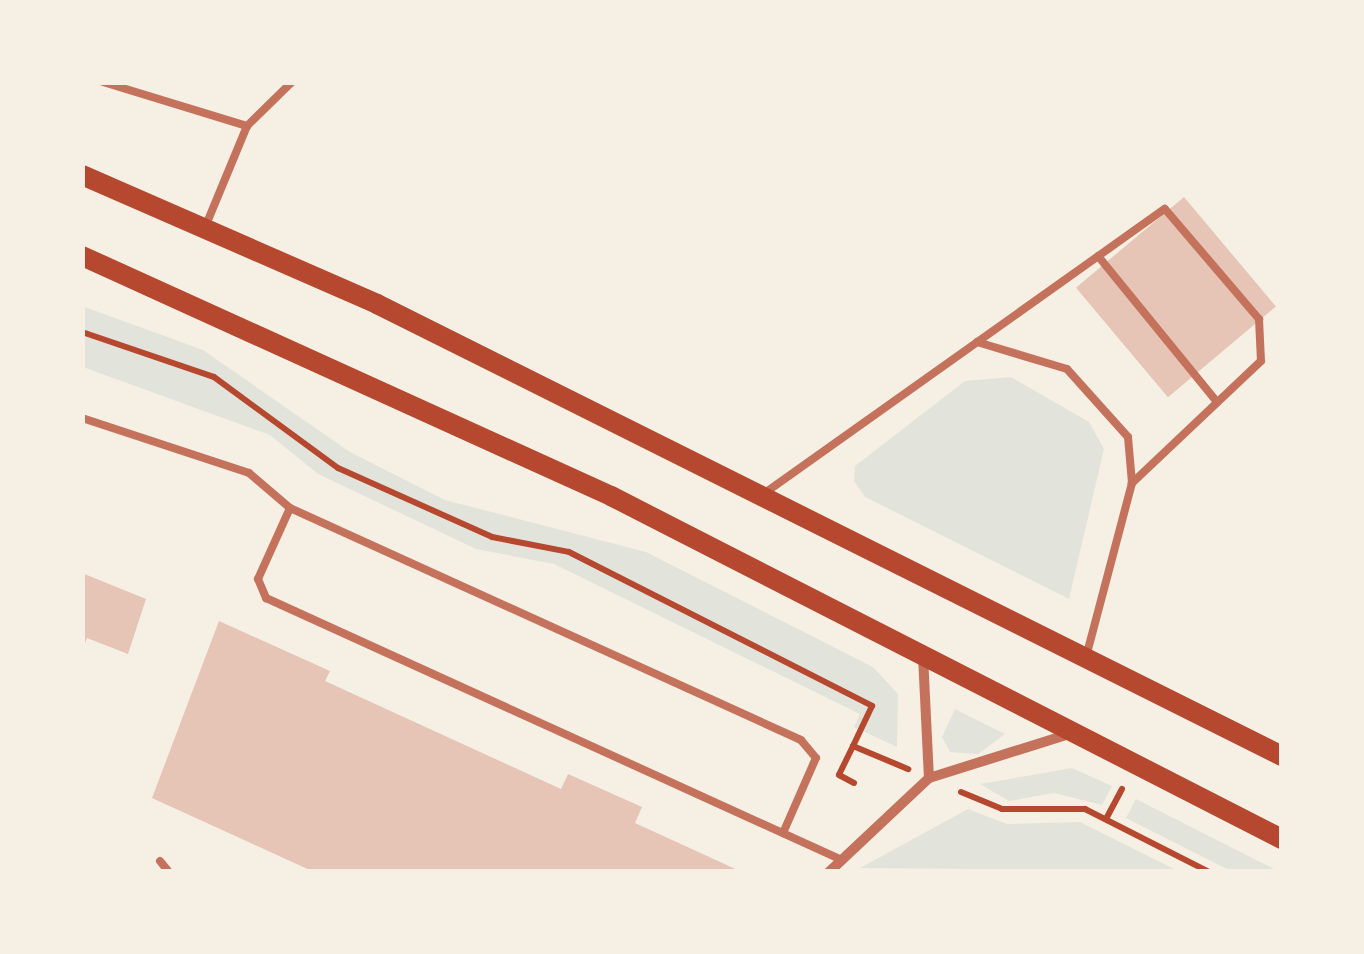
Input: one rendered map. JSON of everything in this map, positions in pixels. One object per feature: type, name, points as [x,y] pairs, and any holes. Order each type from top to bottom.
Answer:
[{"type":"main road","points":[[82,175],[204,228],[762,495],[1282,756]]},
{"type":"main road","points":[[82,256],[594,487],[1282,838]]},
{"type":"street","points":[[923,656],[929,778]]},
{"type":"street","points":[[829,872],[929,778],[1072,733]]},
{"type":"lane","points":[[103,82],[247,126]]},
{"type":"lane","points":[[204,228],[247,126],[292,82]]},
{"type":"lane","points":[[762,495],[1165,208],[1259,319],[1261,361],[1132,483]]},
{"type":"lane","points":[[1098,256],[1218,402]]},
{"type":"lane","points":[[976,342],[1067,369],[1128,438],[1132,483],[1086,657]]},
{"type":"lane","points":[[82,418],[248,473],[290,508],[812,747],[813,768],[783,834]]},
{"type":"lane","points":[[290,508],[258,579],[266,598],[842,860]]},
{"type":"lane","points":[[160,860],[170,872]]},
{"type":"path","points":[[82,332],[214,377],[338,468],[492,536],[569,552],[872,706],[839,775],[854,783]]},
{"type":"path","points":[[853,746],[1002,809],[1085,809],[1209,872]]},
{"type":"shaded area","points":[[82,306],[203,350],[350,452],[445,500],[646,552],[873,667],[898,694],[897,747],[854,727],[860,714],[554,564],[476,549],[318,474],[270,435],[83,367]]},
{"type":"shaded area","points":[[1011,377],[1089,422],[1104,449],[1069,599],[865,497],[854,481],[855,466],[965,381]]},
{"type":"shaded area","points":[[955,709],[1005,734],[978,754],[950,752],[942,737]]},
{"type":"shaded area","points":[[1072,768],[1112,786],[1102,805],[1054,793],[1009,801],[980,784]]},
{"type":"shaded area","points":[[1136,799],[1278,871],[1231,871],[1126,818]]},
{"type":"shaded area","points":[[968,809],[1007,824],[1080,822],[1178,871],[860,868]]},
{"type":"building","points":[[1184,197],[1276,307],[1168,397],[1076,288]]},
{"type":"building","points":[[82,573],[146,599],[128,654],[87,638],[82,651]]},
{"type":"building","points":[[219,621],[330,671],[325,681],[561,789],[568,774],[642,807],[635,823],[742,872],[314,872],[152,798]]}]
